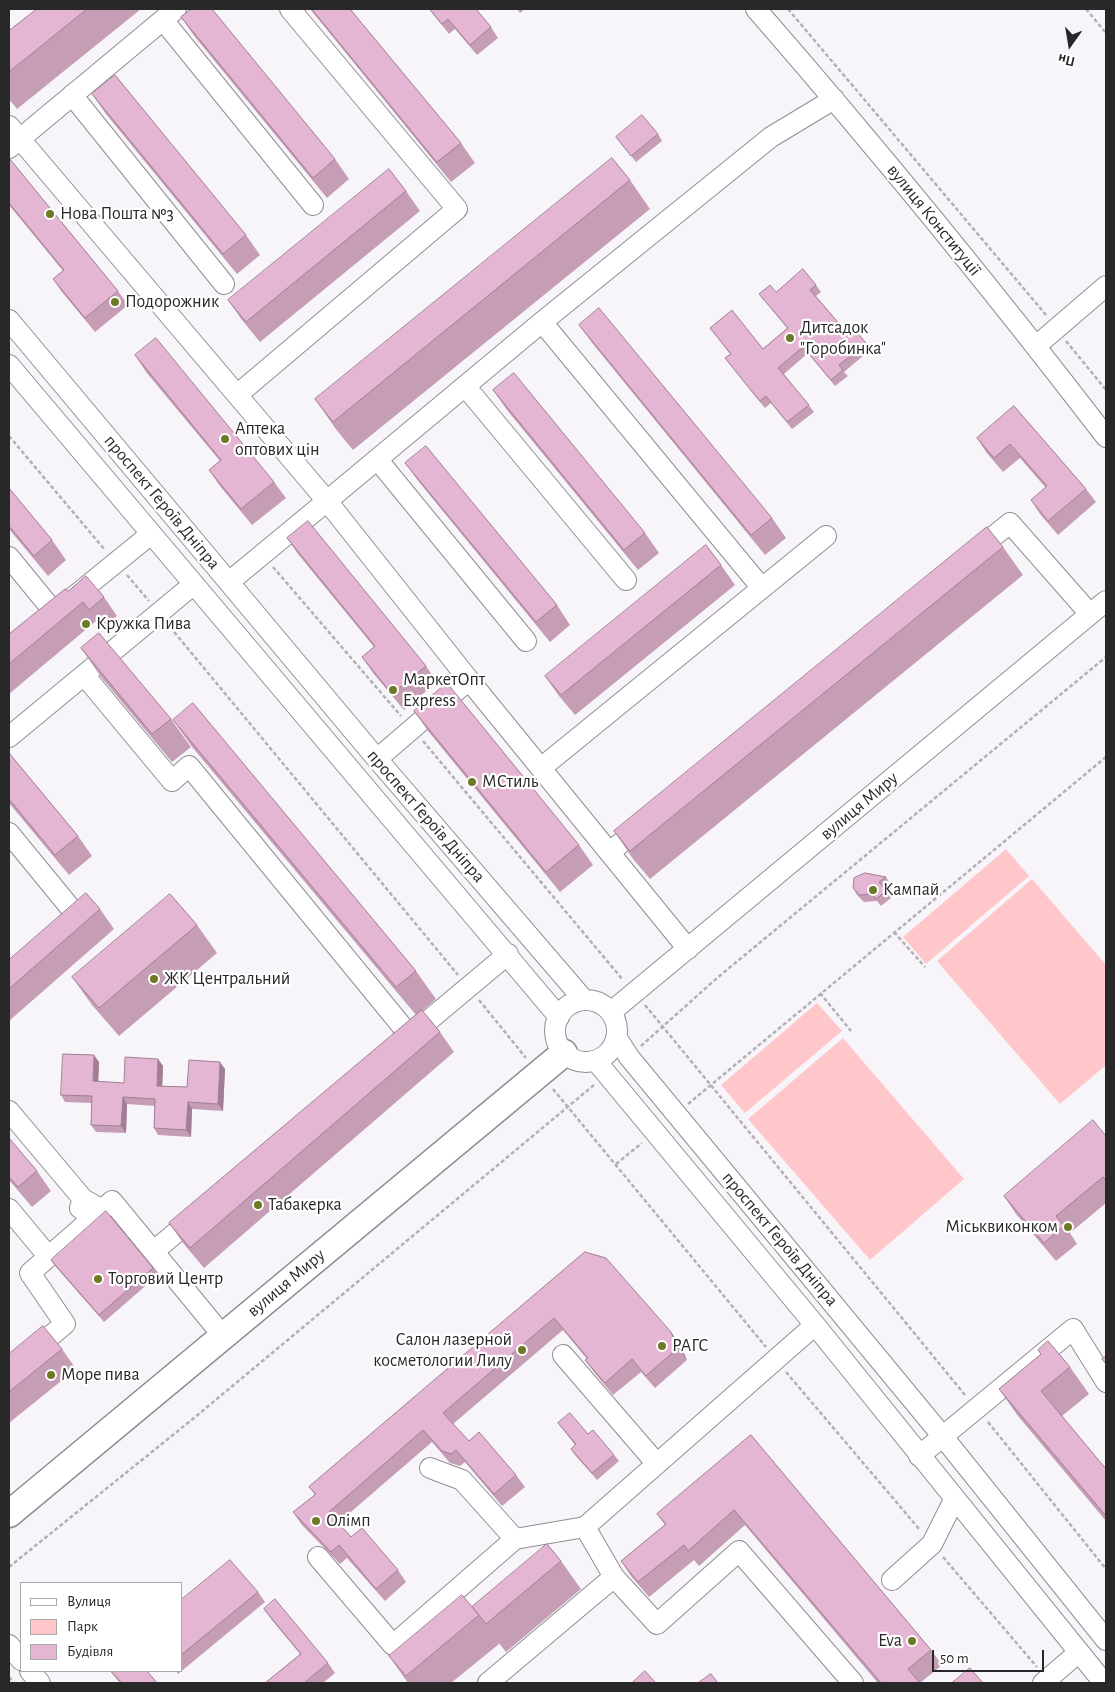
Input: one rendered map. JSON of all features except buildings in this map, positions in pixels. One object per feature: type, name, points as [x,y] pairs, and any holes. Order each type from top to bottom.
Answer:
[{"type":"main road","name":"вулиця Миру","points":[[9,1514],[564,1053]]},
{"type":"street","points":[[237,396],[457,208],[290,9]]},
{"type":"street","name":"вулиця Конституції","points":[[756,9],[834,99],[1036,346],[1106,437]]},
{"type":"street","points":[[314,204],[170,14],[72,95],[12,138],[327,501],[469,680],[688,949]]},
{"type":"street","points":[[72,95],[224,284]]},
{"type":"street","points":[[229,582],[542,322],[770,137],[834,99]]},
{"type":"street","points":[[1036,346],[1106,286]]},
{"type":"street","name":"проспект Героїв Дніпра","points":[[9,320],[377,759],[584,1000]]},
{"type":"street","points":[[542,322],[761,587]]},
{"type":"street","name":"проспект Героїв Дніпра","points":[[9,365],[508,954],[559,1017]]},
{"type":"street","points":[[465,386],[626,580]]},
{"type":"street","points":[[51,416],[74,397]]},
{"type":"street","points":[[377,459],[526,641]]},
{"type":"street","points":[[956,567],[1010,523],[1090,614]]},
{"type":"street","points":[[9,557],[47,618],[151,534]]},
{"type":"street","points":[[541,768],[826,536]]},
{"type":"street","points":[[9,737],[194,584]]},
{"type":"street","name":"вулиця Миру","points":[[612,1012],[1106,601]]},
{"type":"street","points":[[247,647],[269,630]]},
{"type":"street","points":[[84,675],[172,781],[189,766],[402,1042],[508,954]]},
{"type":"street","points":[[377,759],[469,680]]},
{"type":"street","points":[[610,852],[656,814]]},
{"type":"street","points":[[9,833],[77,916],[54,936]]},
{"type":"street","points":[[584,1000],[594,1001],[612,1012],[616,1021],[616,1038],[602,1067],[573,1059],[564,1053],[556,1036],[559,1017],[565,1008],[574,1002],[584,1000]]},
{"type":"street","name":"проспект Героїв Дніпра","points":[[616,1038],[629,1057],[944,1438],[1106,1640]]},
{"type":"street","name":"проспект Героїв Дніпра","points":[[602,1067],[1104,1683]]},
{"type":"street","points":[[9,1112],[83,1199],[80,1208],[93,1218]]},
{"type":"street","points":[[9,1370],[65,1324],[30,1273],[112,1201],[223,1336]]},
{"type":"street","points":[[154,1251],[214,1201]]},
{"type":"street","points":[[9,1209],[48,1256]]},
{"type":"street","points":[[318,1556],[393,1646],[515,1539],[585,1527],[814,1325]]},
{"type":"street","points":[[919,1456],[978,1410],[1073,1329],[1106,1382]]},
{"type":"street","points":[[563,1355],[656,1464]]},
{"type":"street","points":[[430,1468],[462,1480],[515,1539]]},
{"type":"street","points":[[892,1580],[932,1544],[954,1500]]},
{"type":"street","points":[[585,1527],[614,1577],[656,1624],[739,1552],[853,1683]]},
{"type":"street","points":[[488,1683],[614,1577]]},
{"type":"street","points":[[1043,1683],[1093,1624]]},
{"type":"street","points":[[9,1644],[20,1659]]},
{"type":"street","points":[[31,1672],[40,1683]]},
{"type":"path","points":[[788,9],[1106,390]]},
{"type":"path","points":[[1086,9],[1106,33]]},
{"type":"path","points":[[270,564],[412,729],[634,993],[978,1410],[1106,1570]]},
{"type":"path","points":[[629,1057],[717,978],[1106,657]]},
{"type":"path","points":[[677,1114],[820,993],[1106,757]]},
{"type":"path","points":[[894,932],[925,967]]},
{"type":"path","points":[[820,993],[851,1031]]},
{"type":"path","points":[[9,1567],[194,1418],[602,1067]]},
{"type":"path","points":[[616,1164],[655,1132]]},
{"type":"path","points":[[9,1677],[14,1683]]},
{"type":"green space","points":[[1006,849],[1029,876],[926,964],[903,937]]},
{"type":"green space","points":[[1032,879],[1106,965],[1106,1065],[1060,1104],[937,961]]},
{"type":"green space","points":[[817,1003],[842,1031],[745,1113],[721,1085]]},
{"type":"green space","points":[[843,1038],[964,1179],[870,1260],[748,1119]]},
{"type":"place","name":"Нова Пошта №3","points":[[50,214]]},
{"type":"place","name":"Подорожник","points":[[115,302]]},
{"type":"place","name":"Дитсадок \"Горобинка\"","points":[[790,338]]},
{"type":"place","name":"Аптека оптових цін","points":[[225,439]]},
{"type":"place","name":"Кружка Пива","points":[[86,624]]},
{"type":"place","name":"МаркетОпт Express","points":[[393,690]]},
{"type":"place","name":"МСтиль","points":[[472,782]]},
{"type":"place","name":"Кампай","points":[[873,890]]},
{"type":"place","name":"ЖК Центральний","points":[[154,979]]},
{"type":"place","name":"Табакерка","points":[[258,1205]]},
{"type":"place","name":"Міськвиконком","points":[[1068,1227]]},
{"type":"place","name":"Торговий Центр","points":[[98,1279]]},
{"type":"place","name":"РАГС","points":[[662,1346]]},
{"type":"place","name":"Салон лазерной косметологии Лилу","points":[[522,1350]]},
{"type":"place","name":"Море пива","points":[[51,1375]]},
{"type":"place","name":"Олімп","points":[[316,1521]]},
{"type":"place","name":"Eva","points":[[912,1641]]}]
